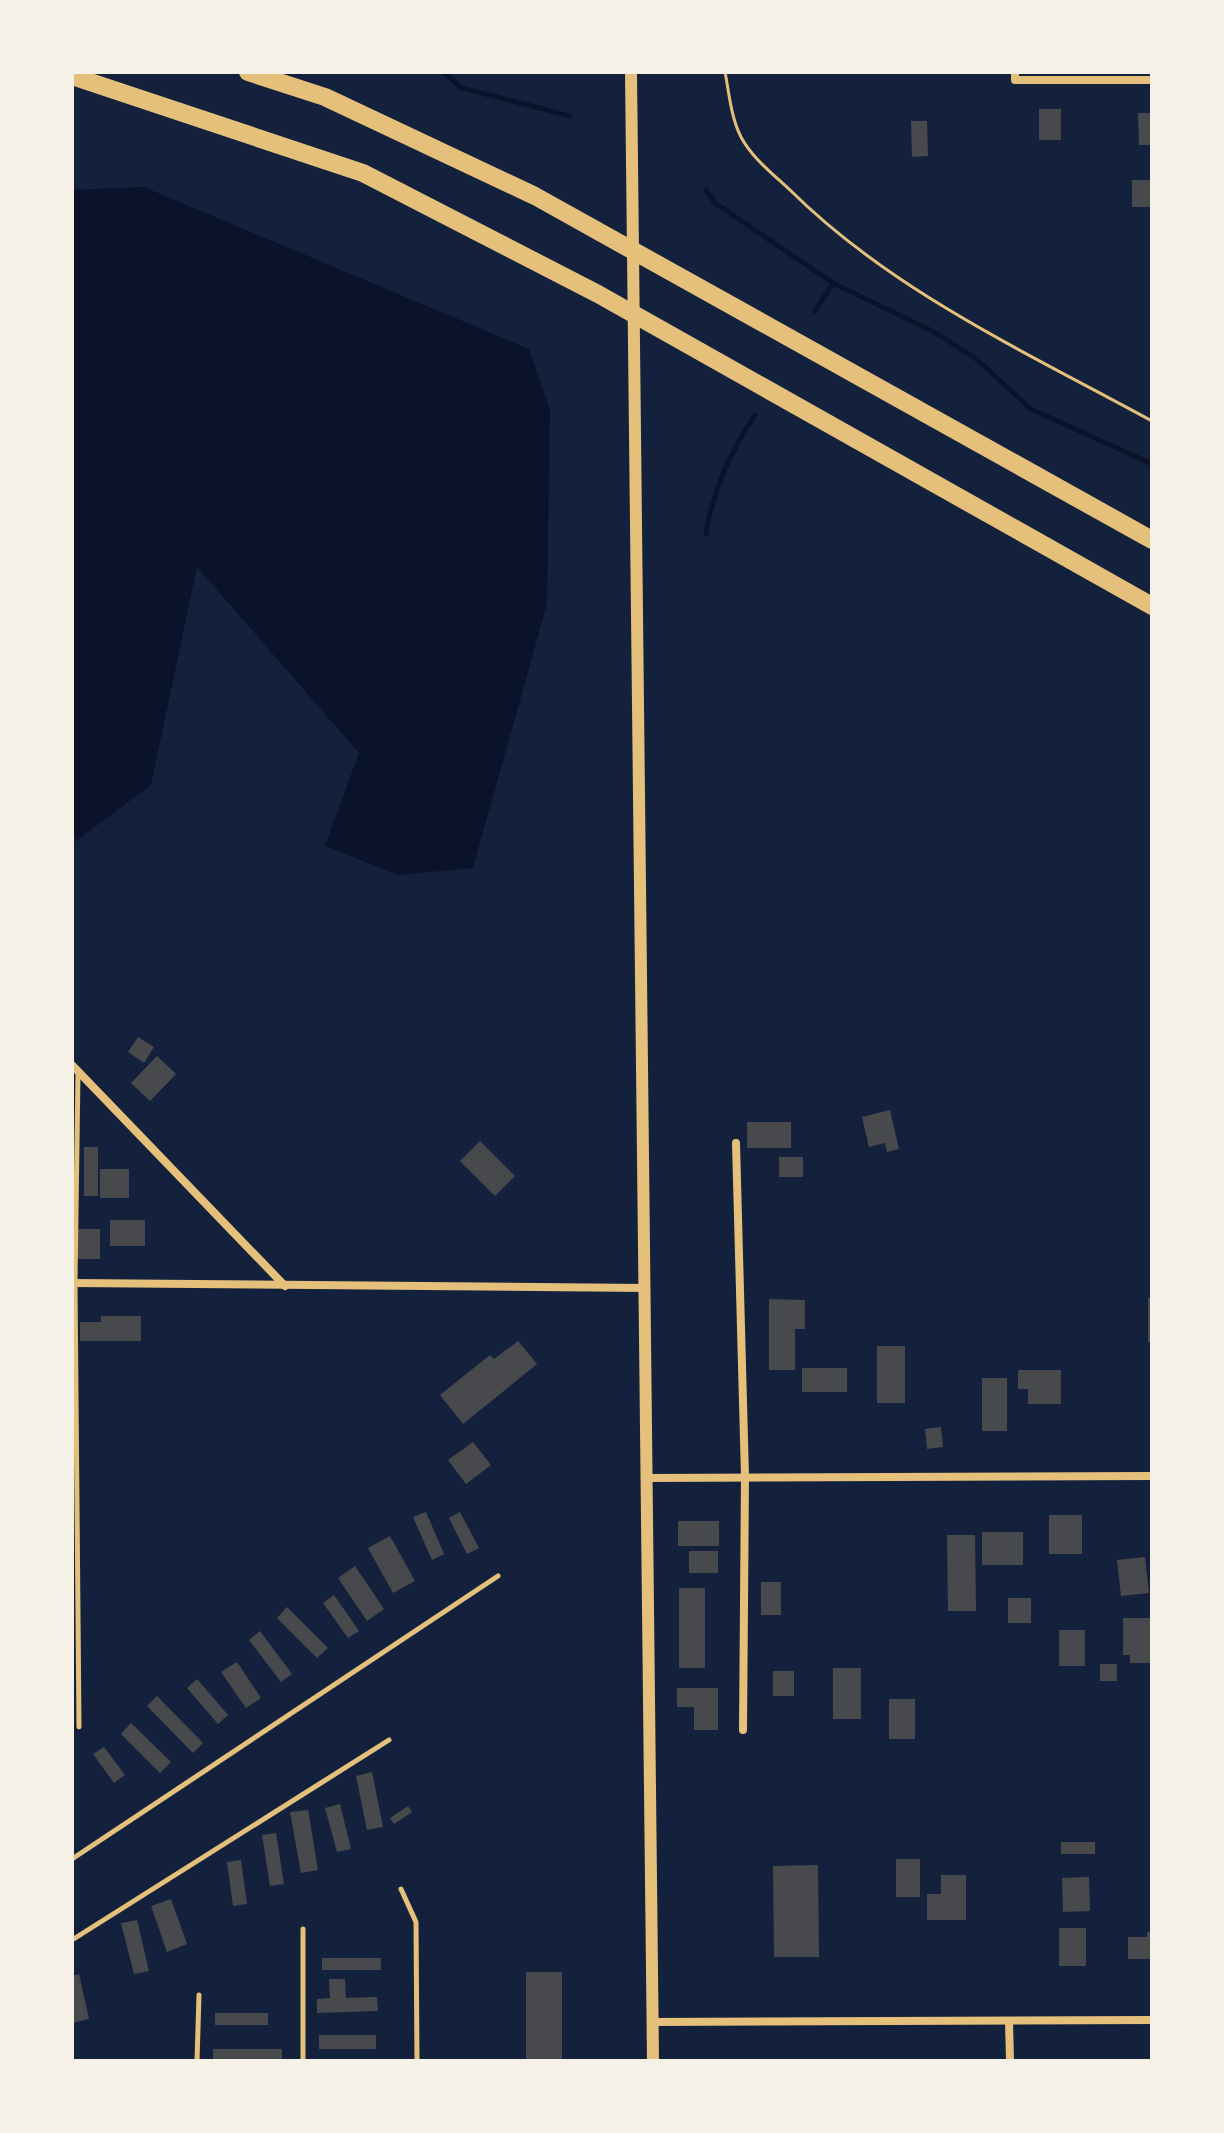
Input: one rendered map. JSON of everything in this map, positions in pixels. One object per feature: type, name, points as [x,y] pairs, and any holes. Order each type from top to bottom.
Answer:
[{"type":"highway","points":[[248,72],[325,97],[535,196],[1152,540]]},
{"type":"highway","points":[[72,76],[363,173],[598,294],[1152,606]]},
{"type":"street","points":[[631,72],[653,2061]]},
{"type":"street","points":[[1015,76],[1130,76],[1152,80]]},
{"type":"street","points":[[75,1068],[285,1286]]},
{"type":"street","points":[[736,1143],[745,1476],[743,1730]]},
{"type":"street","points":[[73,1283],[646,1288]]},
{"type":"street","points":[[647,1478],[1152,1476]]},
{"type":"street","points":[[653,2022],[1152,2020]]},
{"type":"street","points":[[1009,2021],[1010,2061]]},
{"type":"lane","points":[[75,1068],[73,1283],[79,1727]]},
{"type":"lane","points":[[72,1859],[498,1576]]},
{"type":"lane","points":[[72,1940],[389,1740]]},
{"type":"lane","points":[[401,1889],[416,1922],[417,2061]]},
{"type":"lane","points":[[303,1929],[303,2061]]},
{"type":"lane","points":[[197,2061],[199,1995]]},
{"type":"path","points":[[725,72],[739,134],[751,152],[841,235],[909,287],[1152,421]]},
{"type":"water","points":[[144,187],[529,349],[550,410],[547,604],[473,868],[398,875],[325,846],[359,753],[197,567],[151,785],[76,841],[72,822],[72,190]]},
{"type":"building","points":[[1039,109],[1061,109],[1061,140],[1039,140]]},
{"type":"building","points":[[1138,113],[1152,113],[1152,145],[1139,145]]},
{"type":"building","points":[[911,121],[927,121],[928,156],[912,157]]},
{"type":"building","points":[[1132,180],[1152,180],[1152,207],[1132,207]]},
{"type":"building","points":[[138,1037],[154,1047],[144,1063],[128,1052]]},
{"type":"building","points":[[157,1056],[176,1074],[150,1101],[131,1083]]},
{"type":"building","points":[[890,1110],[899,1149],[887,1152],[885,1143],[869,1147],[862,1117]]},
{"type":"building","points":[[747,1122],[791,1122],[791,1148],[747,1148]]},
{"type":"building","points":[[480,1141],[515,1176],[495,1196],[460,1161]]},
{"type":"building","points":[[84,1147],[98,1147],[98,1196],[84,1196]]},
{"type":"building","points":[[779,1157],[803,1157],[803,1177],[779,1177]]},
{"type":"building","points":[[100,1169],[129,1169],[129,1198],[100,1198]]},
{"type":"building","points":[[110,1220],[145,1220],[145,1246],[110,1246]]},
{"type":"building","points":[[76,1229],[100,1229],[100,1259],[76,1259]]},
{"type":"building","points":[[1148,1298],[1152,1298],[1152,1342],[1148,1342]]},
{"type":"building","points":[[769,1299],[805,1300],[805,1329],[795,1329],[795,1370],[769,1370]]},
{"type":"building","points":[[101,1316],[141,1316],[141,1341],[80,1341],[80,1322],[101,1322]]},
{"type":"building","points":[[518,1341],[537,1364],[463,1424],[440,1395],[490,1355],[494,1359]]},
{"type":"building","points":[[877,1346],[905,1346],[905,1403],[877,1403]]},
{"type":"building","points":[[802,1368],[847,1368],[847,1392],[802,1392]]},
{"type":"building","points":[[1018,1370],[1061,1370],[1061,1404],[1028,1404],[1028,1389],[1018,1389]]},
{"type":"building","points":[[982,1378],[1007,1378],[1007,1431],[982,1431]]},
{"type":"building","points":[[941,1427],[943,1447],[927,1449],[925,1429]]},
{"type":"building","points":[[473,1442],[491,1465],[466,1484],[448,1460]]},
{"type":"building","points":[[426,1512],[444,1554],[432,1560],[413,1517]]},
{"type":"building","points":[[460,1512],[479,1548],[467,1554],[449,1518]]},
{"type":"building","points":[[1049,1515],[1082,1515],[1082,1554],[1049,1554]]},
{"type":"building","points":[[678,1521],[719,1521],[719,1546],[678,1546]]},
{"type":"building","points":[[982,1532],[1023,1532],[1023,1565],[982,1565]]},
{"type":"building","points":[[947,1535],[975,1535],[976,1611],[948,1611]]},
{"type":"building","points":[[390,1536],[415,1581],[393,1593],[368,1548]]},
{"type":"building","points":[[689,1551],[718,1551],[718,1573],[689,1573]]},
{"type":"building","points":[[1145,1557],[1149,1593],[1121,1596],[1117,1560]]},
{"type":"building","points":[[355,1566],[384,1609],[367,1621],[338,1578]]},
{"type":"building","points":[[761,1582],[781,1582],[781,1615],[761,1615]]},
{"type":"building","points":[[679,1588],[705,1588],[705,1668],[679,1668]]},
{"type":"building","points":[[334,1595],[359,1631],[348,1638],[323,1603]]},
{"type":"building","points":[[1008,1598],[1031,1598],[1031,1623],[1008,1623]]},
{"type":"building","points":[[287,1607],[328,1648],[317,1658],[277,1618]]},
{"type":"building","points":[[1123,1618],[1150,1618],[1150,1663],[1130,1663],[1130,1655],[1123,1655]]},
{"type":"building","points":[[1059,1630],[1085,1630],[1085,1666],[1059,1666]]},
{"type":"building","points":[[260,1631],[292,1674],[281,1682],[249,1640]]},
{"type":"building","points":[[237,1662],[261,1698],[246,1708],[221,1672]]},
{"type":"building","points":[[1100,1664],[1117,1664],[1117,1681],[1100,1681]]},
{"type":"building","points":[[833,1668],[861,1668],[861,1719],[833,1719]]},
{"type":"building","points":[[773,1671],[794,1671],[794,1696],[773,1696]]},
{"type":"building","points":[[197,1679],[228,1715],[218,1724],[187,1688]]},
{"type":"building","points":[[677,1688],[718,1688],[718,1730],[694,1730],[694,1707],[677,1707]]},
{"type":"building","points":[[157,1696],[203,1743],[193,1753],[147,1706]]},
{"type":"building","points":[[889,1699],[915,1699],[915,1739],[889,1739]]},
{"type":"building","points":[[131,1723],[171,1762],[160,1773],[121,1734]]},
{"type":"building","points":[[104,1747],[125,1775],[114,1783],[93,1754]]},
{"type":"building","points":[[372,1772],[383,1827],[367,1830],[356,1776]]},
{"type":"building","points":[[340,1804],[351,1849],[337,1852],[325,1808]]},
{"type":"building","points":[[408,1806],[412,1812],[394,1824],[390,1818]]},
{"type":"building","points":[[308,1810],[318,1870],[301,1873],[290,1812]]},
{"type":"building","points":[[276,1833],[284,1884],[270,1886],[262,1835]]},
{"type":"building","points":[[1061,1842],[1095,1842],[1095,1854],[1061,1854]]},
{"type":"building","points":[[896,1859],[920,1859],[920,1897],[896,1897]]},
{"type":"building","points":[[241,1860],[247,1904],[233,1906],[227,1862]]},
{"type":"building","points":[[818,1865],[819,1957],[774,1957],[773,1866]]},
{"type":"building","points":[[941,1875],[966,1875],[966,1920],[927,1920],[927,1894],[941,1894]]},
{"type":"building","points":[[1089,1877],[1090,1911],[1063,1912],[1062,1878]]},
{"type":"building","points":[[171,1899],[187,1944],[167,1952],[151,1906]]},
{"type":"building","points":[[137,1920],[149,1971],[134,1974],[121,1923]]},
{"type":"building","points":[[1059,1928],[1086,1928],[1086,1966],[1059,1966]]},
{"type":"building","points":[[1147,1932],[1152,1932],[1152,1959],[1128,1959],[1128,1937],[1147,1937]]},
{"type":"building","points":[[322,1958],[381,1958],[381,1970],[322,1970]]},
{"type":"building","points":[[526,1972],[562,1972],[562,2061],[526,2061]]},
{"type":"building","points":[[79,1974],[89,2019],[72,2023],[72,1976]]},
{"type":"building","points":[[329,1979],[345,1979],[346,1998],[377,1997],[378,2011],[317,2013],[317,1999],[330,1998]]},
{"type":"building","points":[[215,2013],[268,2013],[268,2025],[215,2025]]},
{"type":"building","points":[[319,2035],[376,2035],[376,2049],[319,2049]]},
{"type":"building","points":[[213,2049],[282,2049],[282,2061],[213,2061]]},
{"type":"waterway","points":[[443,72],[462,88],[570,116]]},
{"type":"waterway","points":[[706,190],[715,203],[833,283],[934,332],[974,357],[1031,409],[1152,464]]},
{"type":"waterway","points":[[815,311],[833,283]]},
{"type":"waterway","points":[[706,534],[724,472],[755,415]]}]
